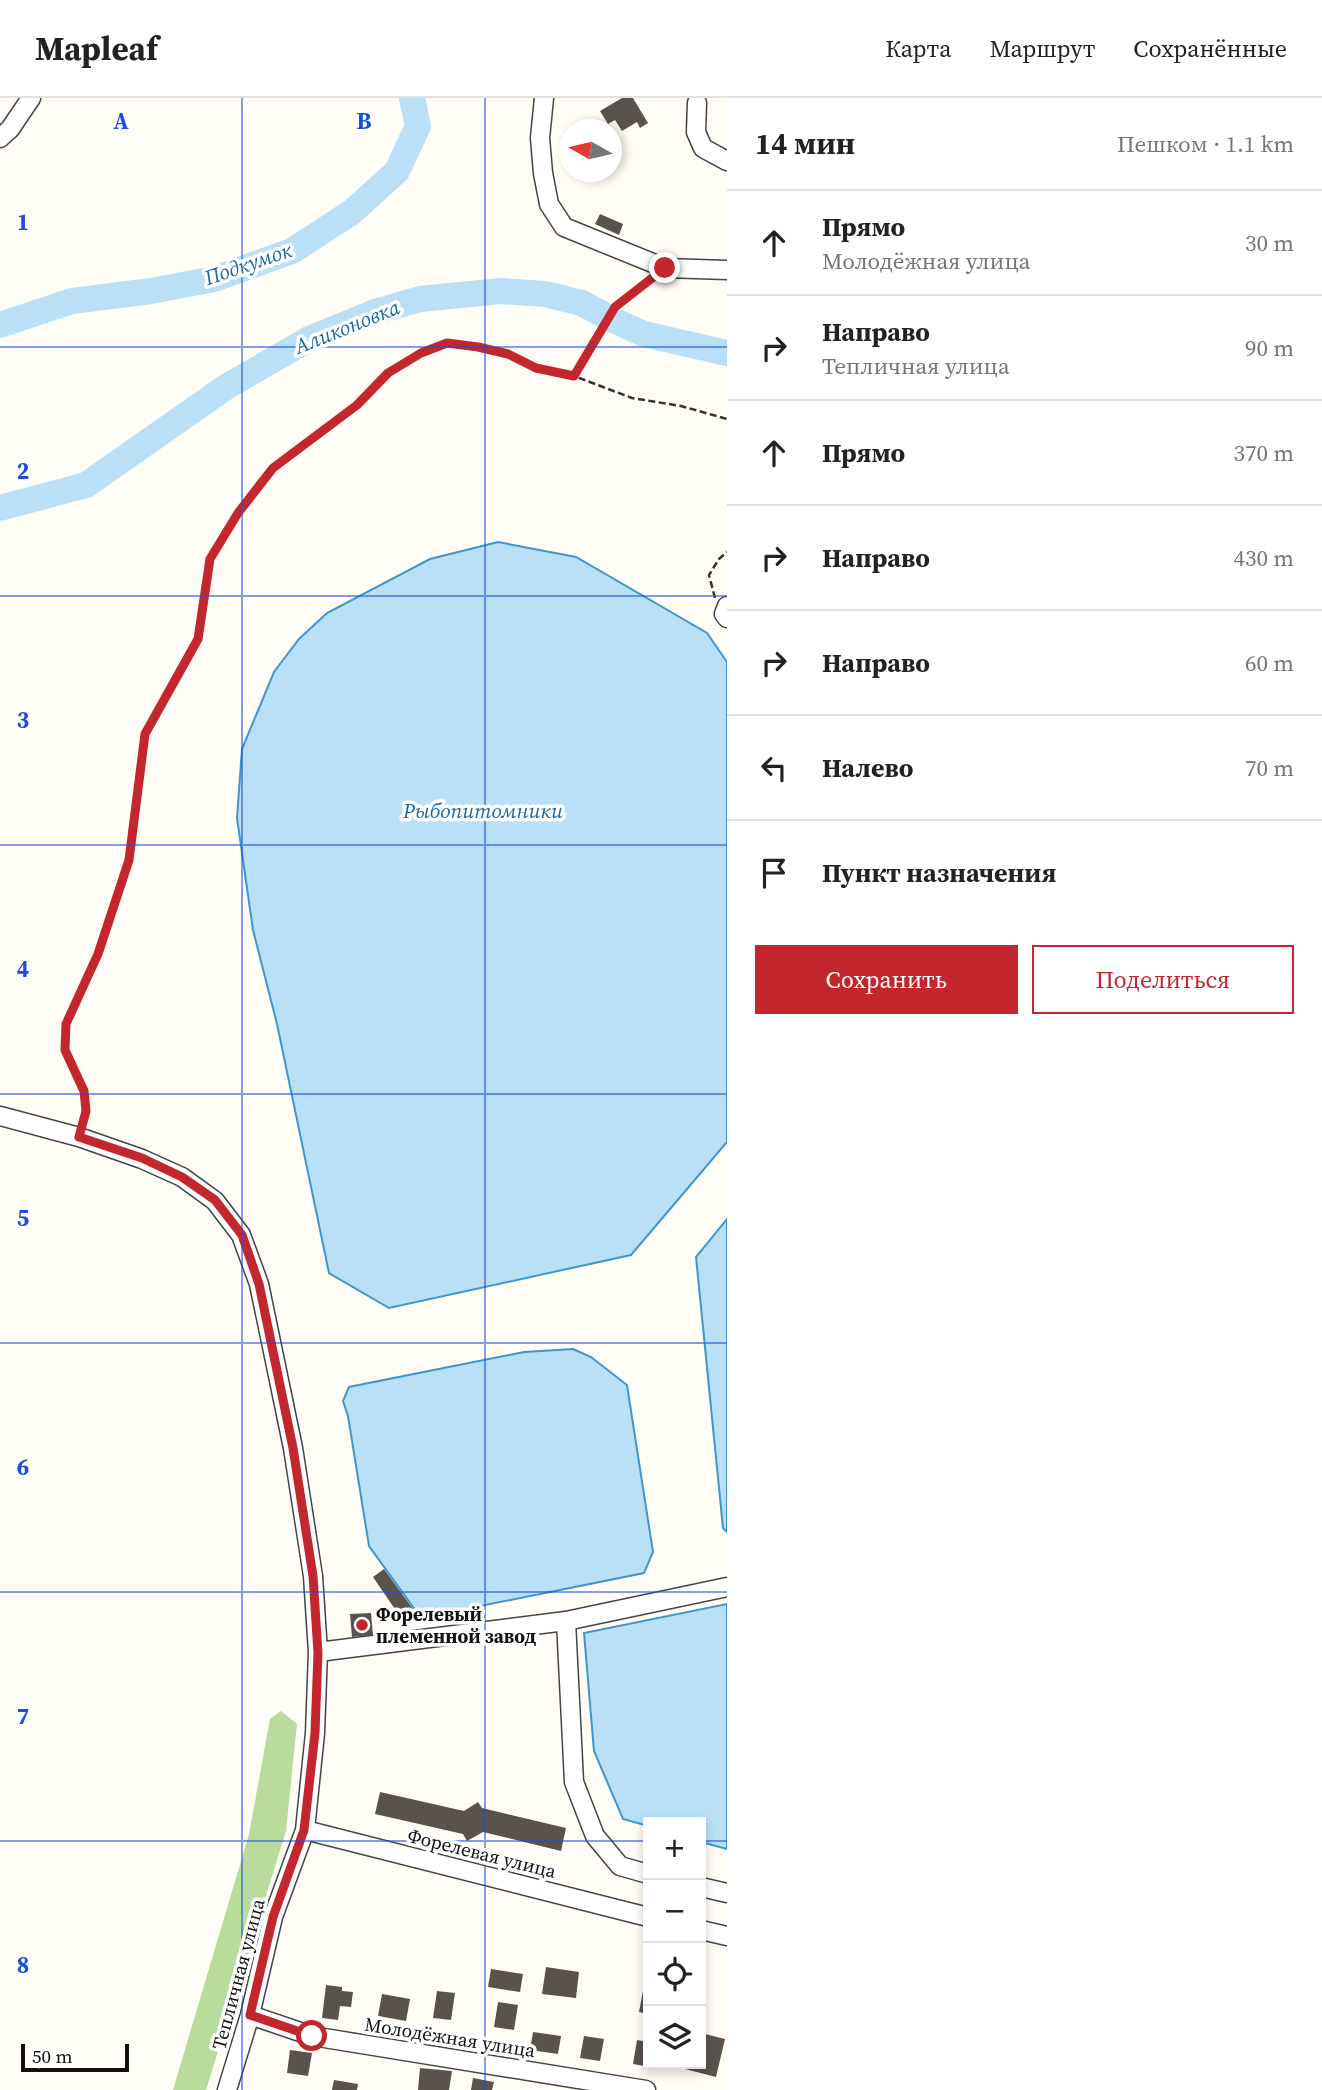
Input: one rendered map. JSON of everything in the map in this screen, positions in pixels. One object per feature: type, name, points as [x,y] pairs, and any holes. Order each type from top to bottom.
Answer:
[{"type":"street","points":[[549,100],[540,138],[542,173],[549,204],[564,227],[665,268],[727,270]]},
{"type":"street","points":[[0,138],[10,129],[27,101]]},
{"type":"street","points":[[697,103],[696,132],[703,148],[727,161]]},
{"type":"street","points":[[727,606],[724,614],[727,618]]},
{"type":"street","name":"Тепличная улица","points":[[0,1116],[79,1137],[142,1158],[182,1177],[215,1200],[242,1235],[259,1284],[293,1448],[313,1576],[318,1653],[315,1733],[304,1830],[273,1917],[250,2015],[227,2090]]},
{"type":"street","points":[[318,1653],[566,1621],[727,1587]]},
{"type":"street","points":[[566,1621],[574,1782],[595,1836],[620,1866],[643,1873]]},
{"type":"street","name":"Форелевая улица","points":[[304,1830],[643,1916]]},
{"type":"street","points":[[706,1888],[727,1893]]},
{"type":"street","points":[[706,1931],[727,1936]]},
{"type":"street","name":"Молодёжная улица","points":[[250,2015],[312,2036],[646,2090]]},
{"type":"path","points":[[574,376],[615,307],[665,268]]},
{"type":"path","points":[[79,1137],[86,1111],[84,1091],[65,1050],[66,1024],[98,954],[129,860],[145,734],[198,639],[210,559],[238,513],[273,468],[357,405],[388,373],[421,353],[447,343],[508,354],[536,368],[574,376],[632,398],[681,406],[727,419]]},
{"type":"path","points":[[727,552],[709,575],[715,599],[727,606]]},
{"type":"green space","points":[[281,1711],[297,1724],[286,1831],[206,2090],[173,2090],[249,1834],[270,1719]]},
{"type":"water","name":"Рыбопитомники","points":[[498,542],[576,557],[707,633],[727,662],[727,1142],[631,1255],[389,1308],[329,1273],[277,1024],[253,930],[237,818],[242,749],[274,672],[299,639],[327,613],[430,559]]},
{"type":"water","points":[[727,1219],[727,1532],[723,1528],[696,1257]]},
{"type":"water","points":[[573,1349],[591,1357],[627,1385],[653,1552],[644,1573],[421,1618],[369,1546],[348,1416],[343,1401],[349,1387],[524,1352]]},
{"type":"water","points":[[727,1604],[727,1849],[706,1843],[706,1817],[643,1817],[643,1825],[623,1819],[594,1751],[584,1633]]},
{"type":"building","points":[[622,98],[633,98],[648,123],[640,128],[637,122],[622,131],[622,119],[605,119],[600,111]]},
{"type":"building","points":[[600,214],[623,224],[619,235],[595,224]]},
{"type":"building","points":[[384,1569],[413,1609],[401,1618],[373,1577]]},
{"type":"building","name":"Форелевый племенной завод","points":[[371,1613],[373,1635],[352,1637],[350,1614]]},
{"type":"building","points":[[380,1792],[464,1811],[478,1802],[482,1808],[566,1828],[561,1851],[483,1832],[467,1841],[463,1834],[375,1814]]},
{"type":"building","points":[[546,1967],[579,1972],[576,1998],[542,1994]]},
{"type":"building","points":[[491,1969],[523,1974],[520,1992],[488,1987]]},
{"type":"building","points":[[326,1985],[353,1992],[351,2007],[340,2006],[338,2020],[322,2018]]},
{"type":"building","points":[[437,1991],[455,1993],[451,2020],[433,2018]]},
{"type":"building","points":[[643,1991],[643,2013],[639,2012]]},
{"type":"building","points":[[382,1994],[410,1999],[406,2021],[378,2016]]},
{"type":"building","points":[[498,2002],[518,2005],[514,2030],[494,2027]]},
{"type":"building","points":[[533,2032],[561,2036],[558,2054],[530,2050]]},
{"type":"building","points":[[706,2034],[725,2039],[716,2077],[685,2069],[706,2069]]},
{"type":"building","points":[[584,2036],[604,2039],[600,2061],[580,2058]]},
{"type":"building","points":[[637,2040],[643,2041],[643,2066],[633,2064]]},
{"type":"building","points":[[290,2050],[312,2053],[308,2076],[287,2073]]},
{"type":"building","points":[[420,2068],[452,2071],[449,2090],[418,2090]]},
{"type":"building","points":[[473,2078],[494,2082],[492,2090],[471,2090]]},
{"type":"building","points":[[334,2080],[358,2084],[357,2090],[332,2090]]},
{"type":"waterway","name":"Подкумок","points":[[0,325],[72,301],[151,291],[214,279],[292,251],[352,212],[397,171],[418,126],[412,98]]},
{"type":"waterway","name":"Аликоновка","points":[[0,508],[86,485],[226,387],[309,339],[375,312],[420,299],[501,291],[545,294],[582,303],[644,334],[727,353]]},
{"type":"place","name":"Форелевый племенной завод","points":[[362,1625]]},
{"type":"route","points":[[312,2036],[250,2015],[273,1917],[304,1830],[315,1733],[318,1653],[313,1576],[293,1448],[259,1284],[242,1235],[215,1200],[182,1177],[142,1158],[79,1137],[86,1111],[84,1091],[65,1050],[66,1024],[98,954],[129,860],[145,734],[198,639],[210,559],[238,513],[273,468],[357,405],[388,373],[421,353],[447,343],[508,354],[536,368],[574,376],[615,307],[665,268]]}]
